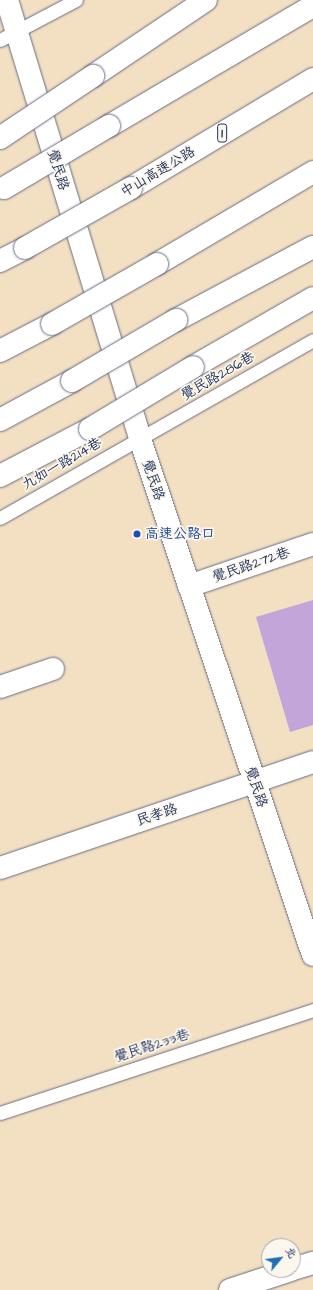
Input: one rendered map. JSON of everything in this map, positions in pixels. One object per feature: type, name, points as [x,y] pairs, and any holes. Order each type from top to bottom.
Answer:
[{"type":"main road","name":"覺民路","points":[[7,0],[8,35],[140,439],[313,956]]},
{"type":"main road","points":[[0,138],[206,0]]},
{"type":"main road","points":[[2,189],[313,6]]},
{"type":"main road","name":"中山高速公路","points":[[0,261],[131,188],[313,79]]},
{"type":"main road","points":[[0,351],[52,324],[158,264],[313,172]]},
{"type":"main road","points":[[0,420],[72,382],[176,320],[313,247]]},
{"type":"main road","points":[[0,476],[90,429],[193,367],[313,298]]},
{"type":"main road","name":"覺民路272巷","points":[[189,586],[313,544]]},
{"type":"main road","points":[[0,687],[53,669]]},
{"type":"main road","name":"民孝路","points":[[0,868],[255,783],[313,762]]},
{"type":"main road","points":[[301,1267],[313,1263]]},
{"type":"main road","points":[[230,1290],[267,1278]]},
{"type":"lane","points":[[8,35],[76,0]]},
{"type":"lane","name":"覺民路286巷","points":[[140,439],[313,340]]},
{"type":"lane","name":"九如一路214巷","points":[[0,518],[140,439]]},
{"type":"lane","name":"覺民路233巷","points":[[0,1113],[313,1010]]},
{"type":"building","points":[[313,600],[313,725],[290,732],[256,617]]},
{"type":"place","name":"高速公路口","points":[[137,534]]}]
